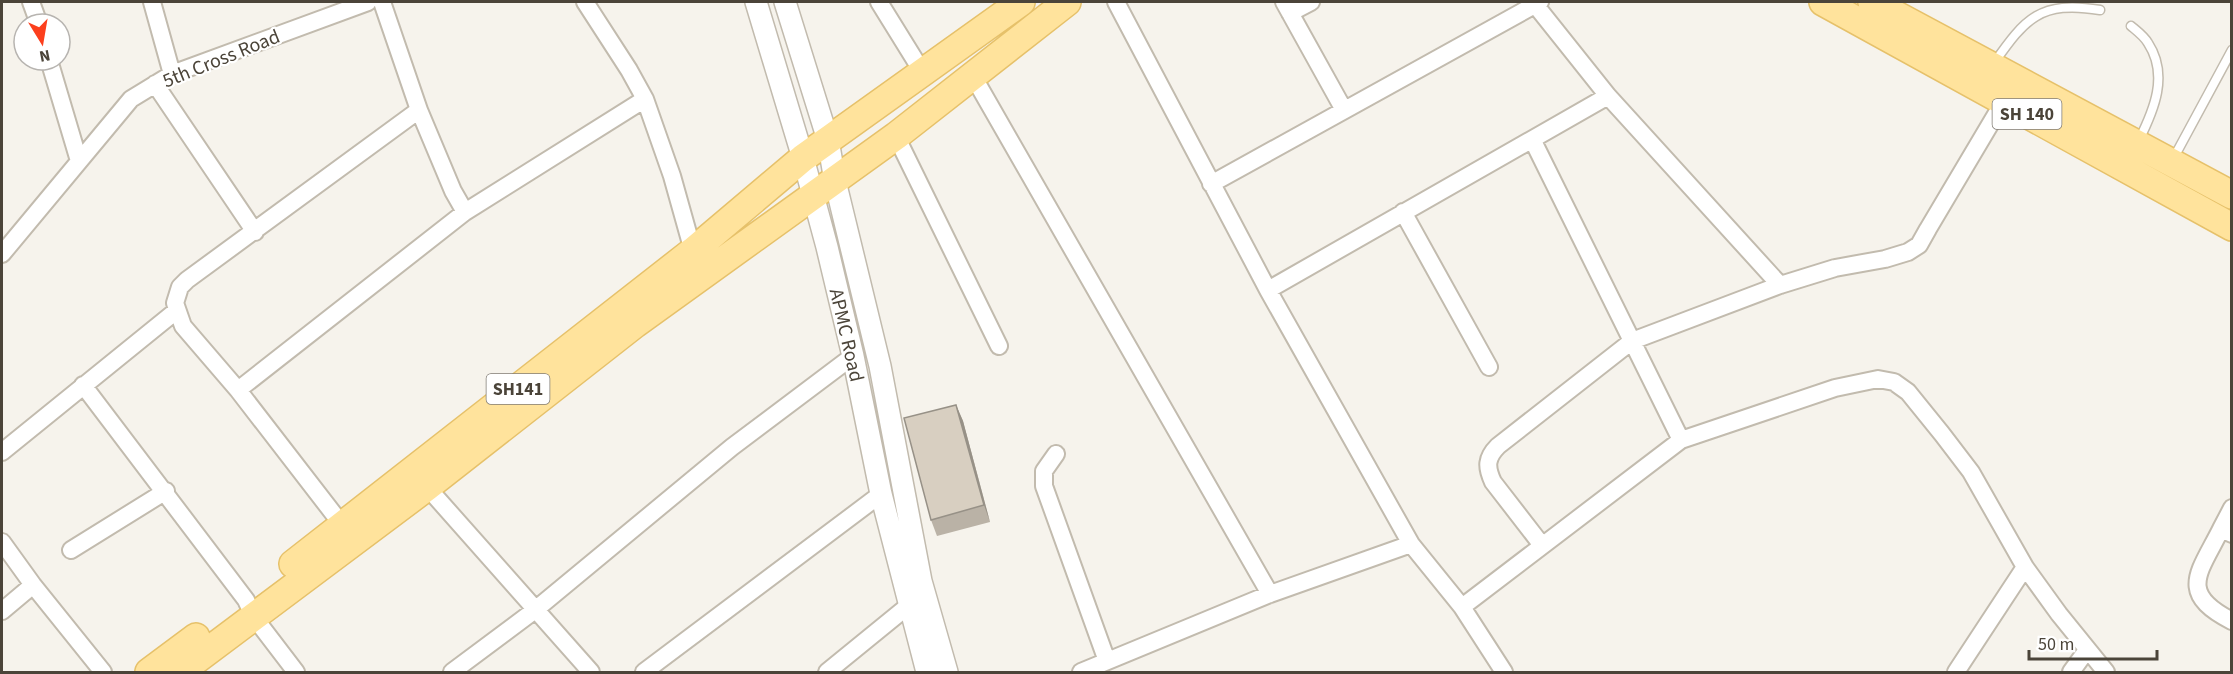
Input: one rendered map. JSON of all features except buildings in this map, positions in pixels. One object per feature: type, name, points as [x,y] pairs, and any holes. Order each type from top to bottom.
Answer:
[{"type":"main road","points":[[923,73],[1021,2]]},
{"type":"main road","name":"SH141","points":[[149,672],[250,608],[427,487],[635,324],[896,136],[1067,2]]},
{"type":"main road","name":"SH 140","points":[[1823,2],[2232,227]]},
{"type":"main road","name":"SH 140","points":[[1872,2],[2232,195]]},
{"type":"main road","name":"SH141","points":[[180,672],[343,526],[693,252],[803,158],[923,73]]},
{"type":"street","points":[[152,2],[172,74]]},
{"type":"street","name":"5th Cross Road","points":[[2,254],[131,99],[172,74],[368,2]]},
{"type":"street","points":[[382,2],[419,110],[453,191],[465,212]]},
{"type":"street","points":[[585,2],[645,99],[672,176],[693,252]]},
{"type":"street","name":"APMC Road","points":[[756,2],[827,247],[853,356],[881,494],[908,606],[927,672]]},
{"type":"street","name":"APMC Road","points":[[785,2],[828,140],[835,181],[880,366],[921,581],[947,672]]},
{"type":"street","points":[[879,2],[923,73]]},
{"type":"street","points":[[1116,2],[1268,290],[1411,544],[1462,607],[1504,672]]},
{"type":"street","points":[[1311,2],[1287,7],[1344,110]]},
{"type":"street","points":[[1211,184],[1536,2],[1608,96],[1780,285]]},
{"type":"street","points":[[53,72],[79,161]]},
{"type":"street","points":[[973,76],[1270,594]]},
{"type":"street","points":[[155,84],[255,232]]},
{"type":"street","points":[[1268,290],[1403,212],[1533,141],[1608,96]]},
{"type":"street","points":[[238,390],[465,212],[645,99]]},
{"type":"street","points":[[1541,544],[1493,482],[1487,466],[1491,454],[1632,340],[1780,285],[1835,268],[1885,259],[1908,252],[1918,245],[2004,101]]},
{"type":"street","points":[[343,526],[238,390],[183,326],[176,311],[176,294],[186,280],[255,232],[419,110]]},
{"type":"street","points":[[896,136],[999,346]]},
{"type":"street","points":[[1533,141],[1681,440]]},
{"type":"street","points":[[1403,212],[1488,367]]},
{"type":"street","points":[[2,452],[176,311]]},
{"type":"street","points":[[452,672],[535,610],[732,447],[853,356]]},
{"type":"street","points":[[1462,607],[1541,544],[1681,440],[1834,388],[1878,379],[1894,382],[1908,392],[1942,434],[1971,472],[2025,567],[2106,672]]},
{"type":"street","points":[[83,385],[166,491],[296,672]]},
{"type":"street","points":[[1056,454],[1044,471],[1044,486],[1107,661]]},
{"type":"street","points":[[427,487],[591,672]]},
{"type":"street","points":[[71,550],[166,491]]},
{"type":"street","points":[[644,672],[881,494]]},
{"type":"street","points":[[2232,507],[2226,531],[2200,571],[2197,583],[2198,593],[2203,602],[2212,611],[2232,621]]},
{"type":"street","points":[[2,542],[33,585],[104,672]]},
{"type":"street","points":[[1081,672],[1270,594],[1411,544]]},
{"type":"street","points":[[1956,672],[2025,567]]},
{"type":"street","points":[[2,611],[33,585]]},
{"type":"street","points":[[827,672],[908,606]]},
{"type":"street","points":[[2071,672],[2087,650]]},
{"type":"lane","points":[[1992,66],[2023,23],[2034,14],[2067,6],[2084,6],[2100,10]]},
{"type":"lane","points":[[2131,26],[2148,41],[2158,74],[2156,104],[2137,143]]},
{"type":"lane","points":[[2171,162],[2232,50]]}]
